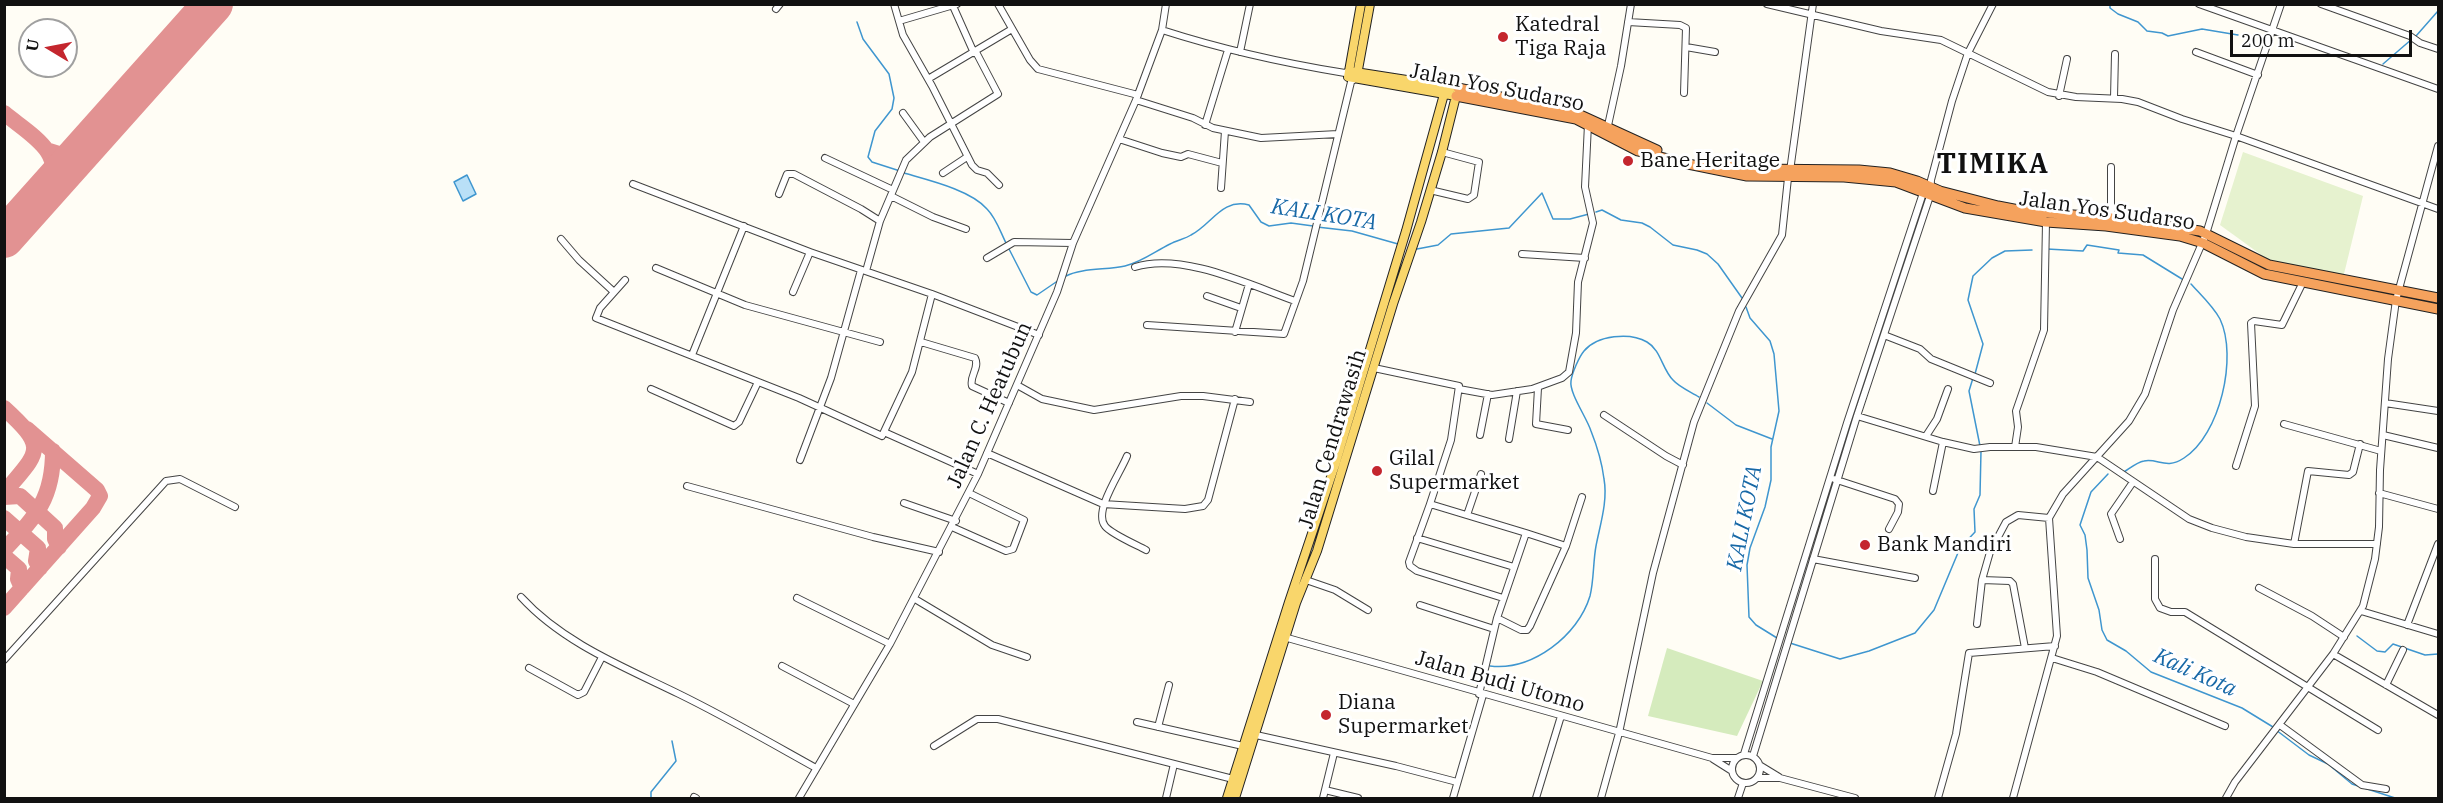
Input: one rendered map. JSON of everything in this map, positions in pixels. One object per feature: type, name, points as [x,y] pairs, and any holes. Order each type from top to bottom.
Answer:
[{"type":"highway","name":"Jalan Yos Sudarso","points":[[1457,92],[1607,129]]},
{"type":"highway","name":"Jalan Yos Sudarso","points":[[1457,92],[1576,112],[1607,129],[1638,151],[1683,163],[1747,176],[1789,174],[1896,182],[2015,209],[2111,218],[2192,230],[2256,270],[2303,282],[2398,295],[2439,298]]},
{"type":"highway","name":"Jalan Yos Sudarso","points":[[1928,188],[1965,208],[2046,222],[2116,227],[2205,238],[2270,265],[2398,295],[2439,309]]},
{"type":"main road","points":[[1351,75],[1361,4]]},
{"type":"main road","points":[[1351,75],[1370,4]]},
{"type":"main road","name":"Jalan Yos Sudarso","points":[[1351,75],[1457,92]]},
{"type":"main road","name":"Jalan Cendrawasih","points":[[1234,798],[1256,735],[1282,636],[1306,580],[1383,301],[1445,91]]},
{"type":"main road","name":"Jalan Cendrawasih","points":[[1227,798],[1374,368],[1426,207],[1457,92]]},
{"type":"main road","points":[[1413,204],[1426,207]]},
{"type":"main road","points":[[1383,301],[1393,304]]},
{"type":"street","points":[[894,4],[907,43],[928,79],[967,157],[975,169],[987,173],[999,185]]},
{"type":"street","points":[[998,4],[1031,62],[1038,69],[1137,97],[1225,131],[1261,138],[1338,134]]},
{"type":"street","name":"Jalan C. Heatubun","points":[[800,798],[915,599],[978,474],[1057,292],[1073,243],[1137,97],[1162,30],[1166,4]]},
{"type":"street","points":[[1240,52],[1250,4]]},
{"type":"street","points":[[1607,129],[1622,66],[1631,4]]},
{"type":"street","points":[[1767,4],[1881,31],[1929,37],[2059,96],[2114,98],[2138,102],[2345,177],[2439,208]]},
{"type":"street","points":[[1601,798],[1619,733],[1653,573],[1694,422],[1739,311],[1782,235],[1813,4]]},
{"type":"street","points":[[1753,756],[1814,559],[1834,479],[1884,335],[1952,100],[1968,53],[1993,4]]},
{"type":"street","points":[[2199,4],[2439,89]]},
{"type":"street","points":[[2013,798],[2055,646],[2056,606],[2049,518],[2062,495],[2129,421],[2143,398],[2173,310],[2205,238],[2236,136],[2281,4]]},
{"type":"street","points":[[2321,4],[2410,36],[2420,44],[2439,49]]},
{"type":"street","points":[[800,460],[821,408],[880,221],[906,160],[924,142],[998,94],[975,52],[955,5],[899,21]]},
{"type":"street","points":[[1628,22],[1684,26],[1687,30],[1684,93]]},
{"type":"street","points":[[928,79],[1012,29]]},
{"type":"street","points":[[1147,325],[1284,334],[1304,275],[1351,75],[1228,50],[1162,30]]},
{"type":"street","points":[[1686,48],[1715,52]]},
{"type":"street","points":[[1205,125],[1228,50]]},
{"type":"street","points":[[2196,52],[2258,75]]},
{"type":"street","points":[[2114,98],[2115,54]]},
{"type":"street","points":[[2059,96],[2067,59]]},
{"type":"street","points":[[903,113],[924,142]]},
{"type":"street","points":[[1374,368],[1456,384],[1460,389],[1488,394],[1538,388],[1562,378],[1569,372],[1576,333],[1578,282],[1593,223],[1585,187],[1588,124]]},
{"type":"street","points":[[1221,188],[1225,131]]},
{"type":"street","points":[[1119,139],[1162,153],[1181,157],[1188,154],[1222,163]]},
{"type":"street","points":[[2226,798],[2235,782],[2333,654],[2361,611],[2377,544],[2382,435],[2398,295],[2439,146]]},
{"type":"street","points":[[1430,190],[1468,199],[1473,195],[1479,162],[1442,152]]},
{"type":"street","points":[[943,173],[967,157]]},
{"type":"street","points":[[825,158],[933,217],[966,229]]},
{"type":"street","points":[[2111,167],[2111,218]]},
{"type":"street","points":[[779,194],[787,174],[794,174],[880,221]]},
{"type":"street","points":[[633,184],[810,252],[932,294],[1039,335]]},
{"type":"street","points":[[1761,766],[1758,778],[1753,782],[1743,783],[1735,777],[1732,771],[1737,758],[1744,754],[1928,188]]},
{"type":"street","points":[[2015,447],[2018,402],[2044,330],[2046,222]]},
{"type":"street","points":[[692,355],[715,293],[744,226]]},
{"type":"street","points":[[561,239],[579,260],[614,292]]},
{"type":"street","points":[[987,258],[1014,242],[1073,243]]},
{"type":"street","points":[[793,292],[810,252]]},
{"type":"street","points":[[1522,254],[1585,258]]},
{"type":"street","points":[[1135,267],[1152,262],[1191,267],[1249,284],[1295,301]]},
{"type":"street","points":[[657,268],[761,310],[880,342]]},
{"type":"street","points":[[625,280],[597,313],[596,318],[758,382],[882,436],[912,372],[932,294]]},
{"type":"street","points":[[2236,466],[2256,406],[2251,323],[2254,321],[2282,325],[2303,282]]},
{"type":"street","points":[[1235,332],[1249,284]]},
{"type":"street","points":[[1207,296],[1241,308]]},
{"type":"street","points":[[1884,335],[1920,349],[1931,359],[1990,383]]},
{"type":"street","points":[[921,342],[975,358],[977,365],[971,380],[972,386],[1009,403]]},
{"type":"street","points":[[651,389],[734,426],[739,422],[758,382]]},
{"type":"street","points":[[1017,385],[1042,399],[1094,410],[1181,396],[1250,402]]},
{"type":"street","points":[[1538,388],[1536,424],[1568,430]]},
{"type":"street","points":[[1926,436],[1937,419],[1948,388]]},
{"type":"street","points":[[1460,389],[1451,440],[1409,562],[1413,569],[1503,598]]},
{"type":"street","points":[[1509,440],[1517,391]]},
{"type":"street","points":[[1480,435],[1488,394]]},
{"type":"street","points":[[987,453],[1103,504],[1167,510],[1203,506],[1208,500],[1214,482],[1234,399]]},
{"type":"street","points":[[2385,403],[2439,411]]},
{"type":"street","points":[[1605,415],[1683,465]]},
{"type":"street","points":[[1857,416],[1943,442],[1978,449],[2036,447],[2097,457],[2189,519],[2246,537],[2294,544],[2377,544]]},
{"type":"street","points":[[2284,424],[2381,451]]},
{"type":"street","points":[[884,432],[978,474]]},
{"type":"street","points":[[2382,435],[2439,448]]},
{"type":"street","points":[[1933,491],[1943,442]]},
{"type":"street","points":[[2294,544],[2308,471],[2349,475],[2354,471],[2360,444]]},
{"type":"street","points":[[1127,456],[1118,479],[1103,504],[1105,526],[1146,550]]},
{"type":"street","points":[[1467,515],[1481,474]]},
{"type":"street","points":[[4,660],[166,481],[180,479],[235,507]]},
{"type":"street","points":[[1834,479],[1895,499],[1899,504],[1898,512],[1889,529]]},
{"type":"street","points":[[2120,539],[2111,514],[2133,482]]},
{"type":"street","points":[[687,486],[873,537],[939,552]]},
{"type":"street","points":[[904,503],[954,524],[1006,551],[1013,549],[1024,520],[969,493]]},
{"type":"street","points":[[2379,493],[2439,509]]},
{"type":"street","points":[[1497,618],[1521,630],[1527,630],[1566,546],[1582,497]]},
{"type":"street","points":[[1430,504],[1566,546]]},
{"type":"street","points":[[1977,624],[1982,580],[1990,552],[2008,519],[2024,514],[2049,518]]},
{"type":"street","points":[[1453,798],[1481,694],[1497,618],[1526,532]]},
{"type":"street","points":[[1417,538],[1514,567]]},
{"type":"street","points":[[2407,625],[2439,544]]},
{"type":"street","points":[[1814,559],[1915,578]]},
{"type":"street","points":[[2155,559],[2156,599],[2160,608],[2185,612],[2378,730]]},
{"type":"street","points":[[1306,580],[1335,590],[1368,610]]},
{"type":"street","points":[[1982,580],[2010,581],[2013,584],[2025,648]]},
{"type":"street","points":[[2259,588],[2312,616],[2344,637]]},
{"type":"street","points":[[521,597],[546,623],[602,657],[679,694],[816,768]]},
{"type":"street","points":[[797,598],[890,644]]},
{"type":"street","points":[[915,599],[992,645],[1027,657]]},
{"type":"street","points":[[1420,605],[1494,629]]},
{"type":"street","points":[[2361,611],[2439,634]]},
{"type":"street","name":"Jalan Budi Utomo","points":[[1282,636],[1712,759],[1732,771]]},
{"type":"street","points":[[1938,798],[1956,734],[1970,653],[2055,646]]},
{"type":"street","points":[[2386,685],[2403,650]]},
{"type":"street","points":[[2333,654],[2439,715]]},
{"type":"street","points":[[529,668],[578,695],[584,692],[602,657]]},
{"type":"street","points":[[2052,658],[2097,672],[2225,726]]},
{"type":"street","points":[[782,666],[854,704]]},
{"type":"street","points":[[1158,727],[1168,685]]},
{"type":"street","points":[[1536,798],[1560,716]]},
{"type":"street","points":[[934,746],[977,719],[998,719],[1233,779]]},
{"type":"street","points":[[1137,722],[1244,746]]},
{"type":"street","points":[[2279,726],[2358,783],[2371,788],[2386,789]]},
{"type":"street","points":[[1256,735],[1396,766],[1456,782]]},
{"type":"street","points":[[1323,798],[1334,753]]},
{"type":"street","points":[[1744,754],[1753,756],[1761,766],[1780,778]]},
{"type":"street","name":"Jalan Budi Utomo","points":[[1712,759],[1737,758]]},
{"type":"street","points":[[1166,798],[1174,764]]},
{"type":"street","points":[[1758,778],[1780,778],[1855,798]]},
{"type":"street","points":[[1738,798],[1743,783]]},
{"type":"street","points":[[1325,790],[1358,798]]},
{"type":"green space","points":[[2243,152],[2363,196],[2343,278],[2271,262],[2220,225]]},
{"type":"green space","points":[[1667,648],[1763,681],[1737,736],[1648,716]]},
{"type":"water","points":[[467,175],[476,194],[463,201],[454,182]]},
{"type":"waterway","points":[[2110,4],[2110,8],[2118,14],[2138,22],[2147,31],[2168,36],[2202,29],[2238,35]]},
{"type":"waterway","points":[[2416,36],[2438,11]]},
{"type":"waterway","name":"KALI KOTA","points":[[857,22],[863,39],[889,74],[894,98],[892,109],[875,131],[868,157],[872,162],[900,171]]},
{"type":"waterway","points":[[2383,64],[2412,39]]},
{"type":"waterway","name":"KALI KOTA","points":[[904,173],[948,186],[980,202],[993,216],[1006,243]]},
{"type":"waterway","name":"KALI KOTA","points":[[1417,249],[1438,245],[1451,234],[1509,228],[1542,193],[1553,219],[1570,219],[1589,214]]},
{"type":"waterway","name":"KALI KOTA","points":[[1066,276],[1137,262],[1186,238],[1232,205],[1249,205],[1261,222],[1269,226],[1291,223],[1313,226]]},
{"type":"waterway","name":"KALI KOTA","points":[[1596,212],[1602,210],[1621,220],[1642,223],[1673,245],[1707,254],[1718,264],[1742,298]]},
{"type":"waterway","name":"KALI KOTA","points":[[1317,227],[1352,231],[1398,244]]},
{"type":"waterway","name":"KALI KOTA","points":[[2047,249],[2083,251],[2087,245],[2119,250],[2118,253],[2143,255],[2182,279]]},
{"type":"waterway","name":"KALI KOTA","points":[[1008,247],[1031,292],[1037,295],[1059,280]]},
{"type":"waterway","name":"KALI KOTA","points":[[1975,374],[1983,344],[1968,300],[1973,276],[1992,258],[2005,251],[2032,250]]},
{"type":"waterway","name":"KALI KOTA","points":[[2124,472],[2144,461],[2172,463],[2184,458],[2197,447],[2216,414],[2226,374],[2225,335],[2217,314],[2191,284]]},
{"type":"waterway","name":"KALI KOTA","points":[[1746,307],[1750,318],[1770,341],[1774,354],[1779,411],[1771,447],[1771,480],[1747,565],[1749,617],[1756,625],[1777,638]]},
{"type":"waterway","points":[[1490,666],[1522,663],[1551,648],[1575,625],[1590,596],[1605,487],[1595,443],[1571,386],[1574,370],[1584,351],[1605,338],[1623,336],[1640,339],[1652,345],[1669,376],[1676,383],[1699,397]]},
{"type":"waterway","name":"KALI KOTA","points":[[1973,378],[1969,391],[1980,446]]},
{"type":"waterway","points":[[1707,403],[1736,425],[1772,439]]},
{"type":"waterway","name":"KALI KOTA","points":[[1790,643],[1840,659],[1869,651],[1915,633],[1934,610],[1960,548],[1975,532],[1974,509],[1980,495],[1981,451]]},
{"type":"waterway","name":"Kali Kota","points":[[2108,474],[2091,492],[2080,525],[2085,535],[2088,578],[2099,610],[2102,630],[2107,640],[2126,651],[2151,672],[2242,708],[2273,727]]},
{"type":"waterway","points":[[2357,636],[2377,651],[2385,652],[2393,644],[2425,655],[2438,654]]},
{"type":"waterway","name":"Kali Kota","points":[[2276,730],[2309,755],[2328,764],[2352,784],[2395,798]]},
{"type":"waterway","points":[[651,798],[651,792],[676,761],[672,741]]},
{"type":"taxiway","points":[[4,113],[43,145],[49,155],[53,165],[53,176],[48,189]]},
{"type":"taxiway","points":[[49,151],[65,156],[81,152]]},
{"type":"taxiway","points":[[4,408],[28,433],[34,450],[25,468],[4,493]]},
{"type":"taxiway","points":[[4,608],[93,508],[100,496],[97,490],[27,429]]},
{"type":"taxiway","points":[[4,550],[25,528],[46,495],[50,482],[53,451]]},
{"type":"taxiway","points":[[4,497],[20,496],[55,528],[55,539],[59,547]]},
{"type":"taxiway","points":[[4,518],[38,548],[36,561],[40,568]]},
{"type":"taxiway","points":[[4,556],[19,569],[18,579],[22,588]]},
{"type":"runway","points":[[4,238],[213,4]]},
{"type":"place","name":"Katedral Tiga Raja","points":[[1503,37]]},
{"type":"place","name":"Bane Heritage","points":[[1628,161]]},
{"type":"place","name":"Gilal Supermarket","points":[[1377,471]]},
{"type":"place","name":"Bank Mandiri","points":[[1865,545]]},
{"type":"place","name":"Diana Supermarket","points":[[1326,715]]},
{"type":"district","name":"TIMIKA","points":[[1993,165]]}]
